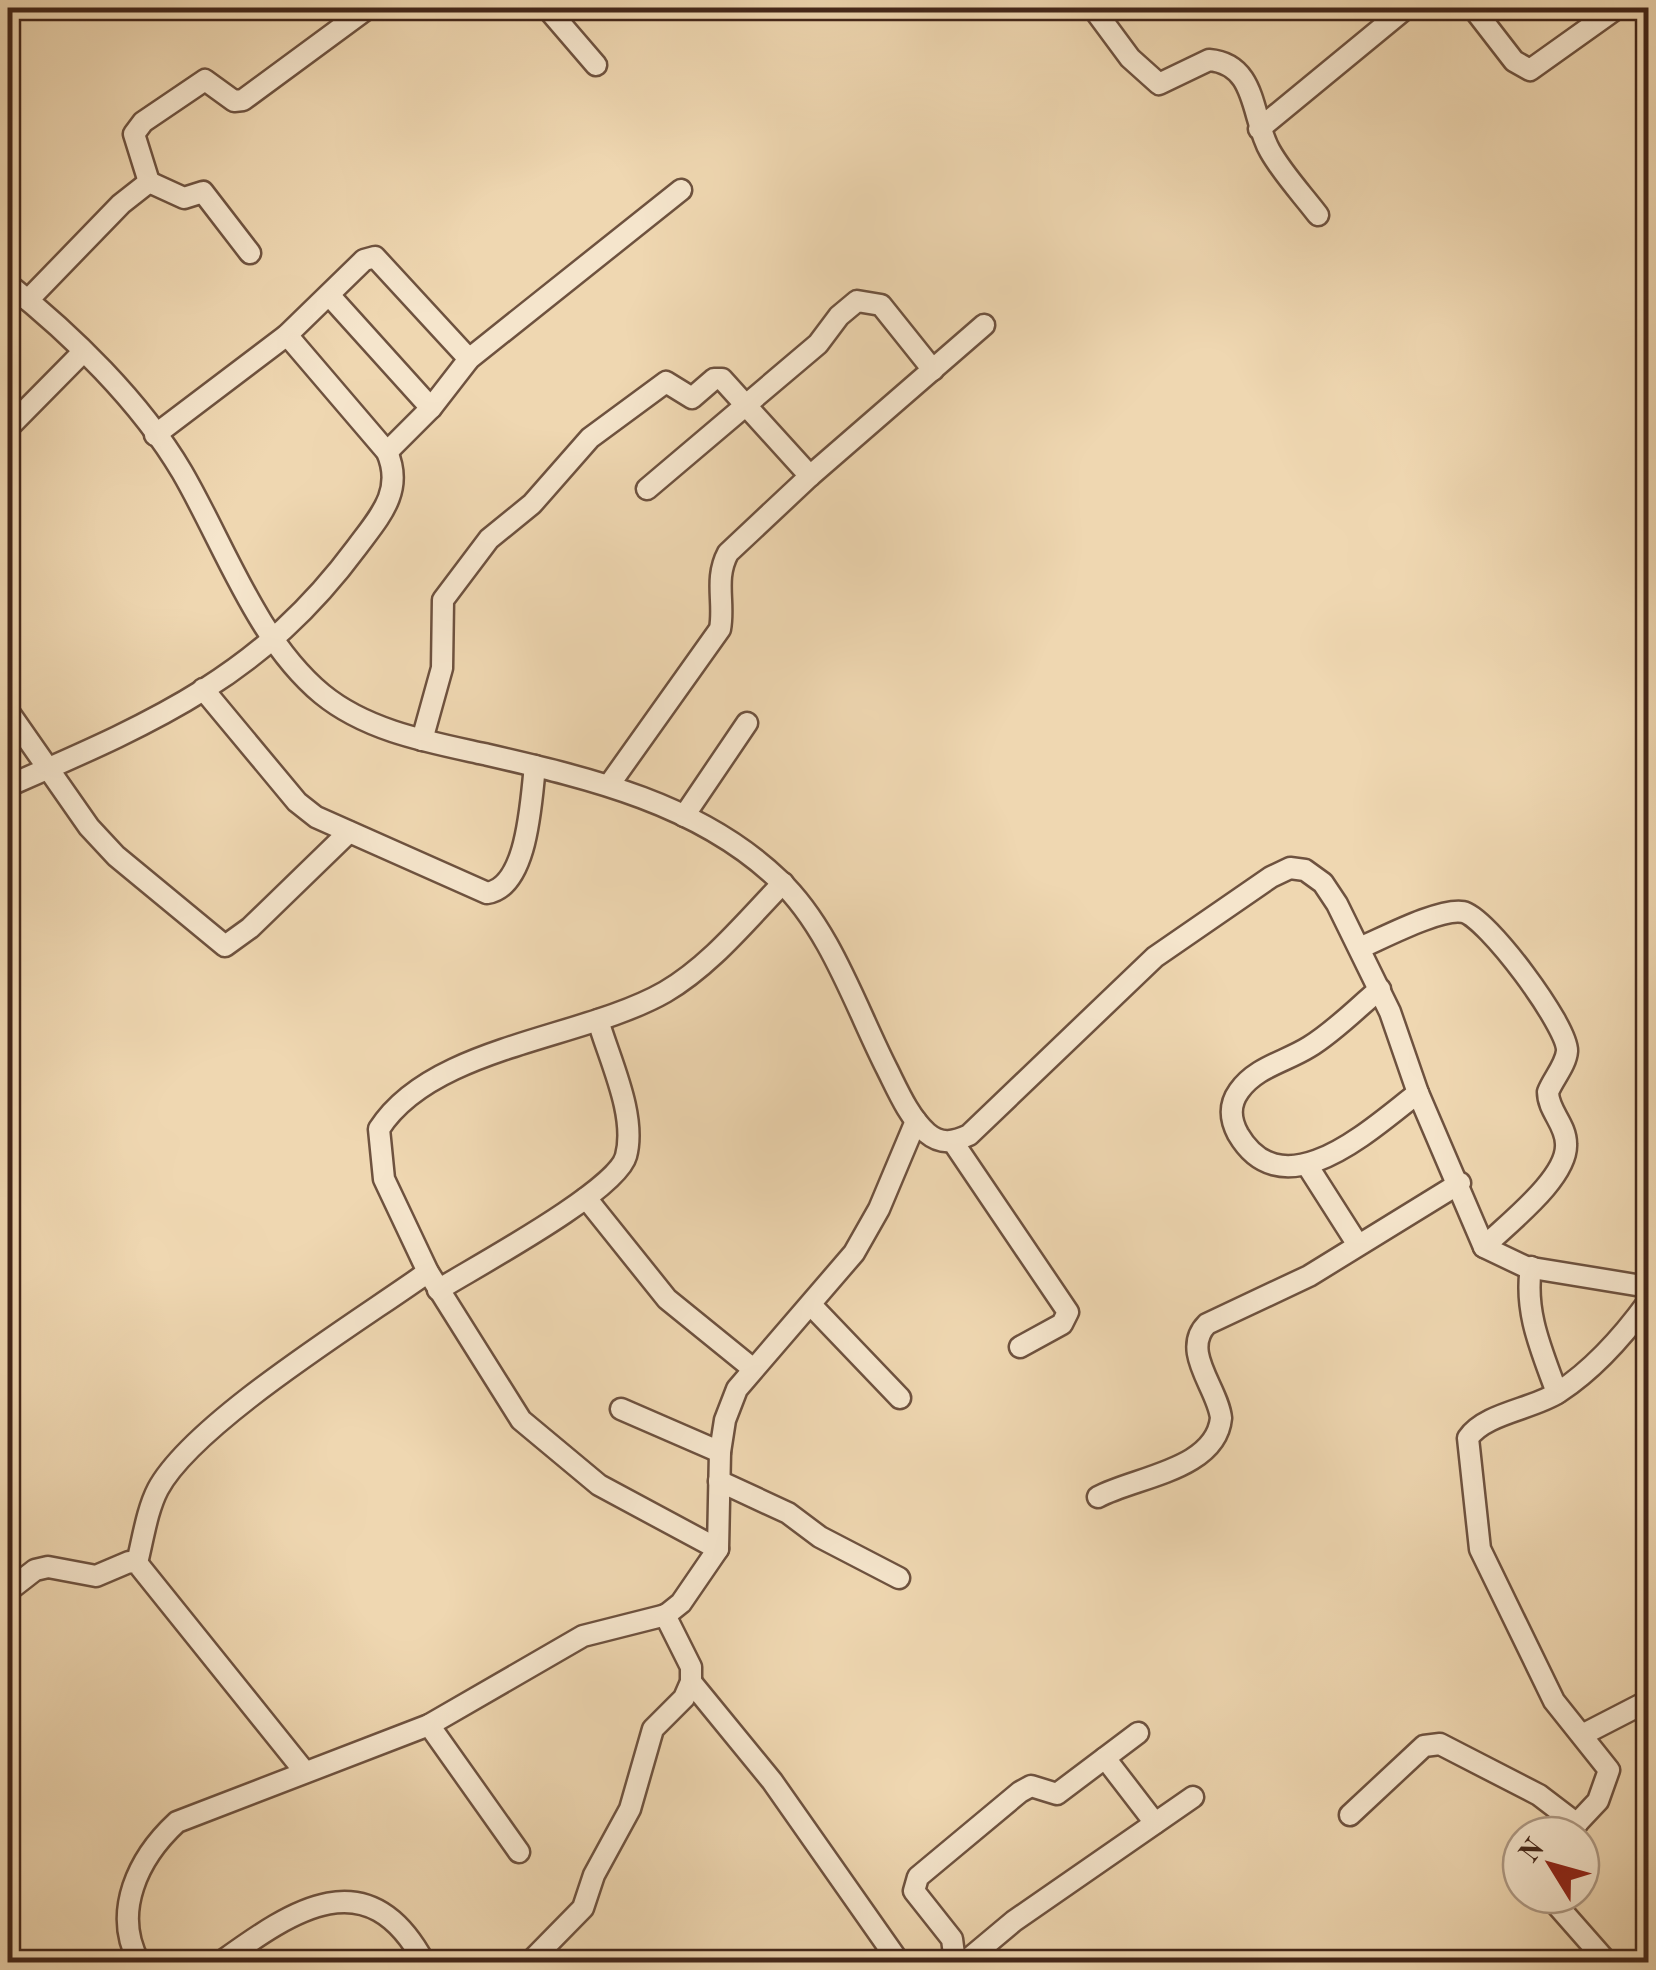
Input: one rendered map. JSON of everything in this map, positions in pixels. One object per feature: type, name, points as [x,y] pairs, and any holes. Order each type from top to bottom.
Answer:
[{"type":"street","points":[[250,253],[203,192],[184,198],[148,182],[134,134],[143,122],[205,80],[234,101],[242,100],[368,8]]},
{"type":"street","points":[[1093,8],[1130,58],[1159,84],[1209,60],[1236,69],[1253,96],[1259,128],[1271,153],[1318,215]]},
{"type":"street","points":[[1259,128],[1406,8]]},
{"type":"street","points":[[1473,8],[1514,61],[1530,70],[1617,8]]},
{"type":"street","points":[[552,9],[596,65]]},
{"type":"street","points":[[28,300],[121,204],[148,182]]},
{"type":"street","points":[[387,452],[431,408],[469,358],[681,190]]},
{"type":"street","points":[[155,434],[287,335],[364,260],[375,257],[469,358]]},
{"type":"street","points":[[8,284],[83,352],[155,434],[180,469],[276,640],[324,695],[382,726],[422,740],[609,786],[684,816],[755,858],[783,883],[821,936],[916,1121],[933,1137],[953,1142],[1068,1312],[1062,1324],[1020,1347]]},
{"type":"street","points":[[329,295],[431,408]]},
{"type":"street","points":[[646,489],[818,344],[857,301],[881,304],[932,370]]},
{"type":"street","points":[[609,786],[720,629],[724,610],[721,566],[728,554],[810,476],[984,325]]},
{"type":"street","points":[[8,786],[140,729],[276,640],[320,598],[383,512],[395,471],[387,452],[287,335]]},
{"type":"street","points":[[8,428],[83,352]]},
{"type":"street","points":[[422,740],[442,668],[443,600],[488,540],[532,504],[590,438],[666,382],[692,398],[718,377],[810,476]]},
{"type":"street","points":[[203,689],[298,802],[328,824],[473,889],[501,891],[511,879],[526,837],[535,766]]},
{"type":"street","points":[[8,711],[88,827],[116,856],[225,946],[250,928],[349,832]]},
{"type":"street","points":[[684,816],[747,723]]},
{"type":"street","points":[[953,1142],[995,1114],[1093,1012],[1155,957],[1290,868],[1314,874],[1362,947],[1418,1093],[1484,1247],[1505,1260],[1531,1268],[1648,1286]]},
{"type":"street","points":[[718,1550],[599,1485],[545,1444],[521,1420],[488,1374],[433,1281],[379,1159],[379,1129],[389,1112],[410,1094],[502,1048],[598,1020],[667,991],[711,958],[783,883]]},
{"type":"street","points":[[1362,947],[1451,911],[1468,912],[1486,925],[1545,1005],[1566,1044],[1562,1066],[1548,1092],[1566,1143],[1564,1158],[1554,1179],[1484,1247]]},
{"type":"street","points":[[1380,989],[1310,1046],[1258,1072],[1236,1094],[1232,1121],[1244,1144],[1273,1163],[1307,1165],[1332,1156],[1418,1093]]},
{"type":"street","points":[[137,1562],[158,1489],[180,1459],[236,1410],[433,1281],[586,1198],[620,1171],[628,1138],[598,1020]]},
{"type":"street","points":[[140,1962],[127,1916],[136,1875],[156,1842],[177,1822],[204,1808],[429,1724],[583,1636],[665,1615],[694,1589],[718,1550],[720,1452],[725,1420],[752,1368],[854,1253],[916,1121]]},
{"type":"street","points":[[1307,1165],[1358,1246]]},
{"type":"street","points":[[1098,1497],[1138,1478],[1173,1471],[1210,1443],[1221,1418],[1220,1404],[1198,1351],[1198,1337],[1207,1324],[1308,1276],[1460,1184]]},
{"type":"street","points":[[586,1198],[667,1300],[752,1368]]},
{"type":"street","points":[[1531,1268],[1528,1289],[1532,1325],[1557,1394]]},
{"type":"street","points":[[1584,1815],[1603,1792],[1610,1770],[1554,1700],[1480,1549],[1466,1448],[1472,1431],[1557,1394],[1600,1358],[1648,1302]]},
{"type":"street","points":[[812,1304],[900,1398]]},
{"type":"street","points":[[621,1409],[720,1452]]},
{"type":"street","points":[[720,1481],[788,1513],[820,1537],[899,1578]]},
{"type":"street","points":[[8,1591],[48,1567],[96,1576],[137,1562]]},
{"type":"street","points":[[137,1562],[304,1772]]},
{"type":"street","points":[[665,1615],[690,1667],[692,1682],[772,1781],[899,1962]]},
{"type":"street","points":[[530,1962],[583,1908],[594,1876],[630,1808],[653,1729],[684,1698],[692,1682]]},
{"type":"street","points":[[1582,1736],[1648,1701]]},
{"type":"street","points":[[429,1724],[518,1852]]},
{"type":"street","points":[[955,1962],[952,1939],[914,1892],[918,1877],[1020,1792],[1031,1786],[1057,1794],[1138,1733]]},
{"type":"street","points":[[1350,1815],[1424,1746],[1440,1744],[1540,1795],[1559,1815]]},
{"type":"street","points":[[1106,1758],[1155,1823]]},
{"type":"street","points":[[965,1962],[1014,1921],[1193,1797]]},
{"type":"street","points":[[221,1962],[279,1920],[304,1908],[342,1901],[375,1907],[396,1924],[424,1962]]},
{"type":"street","points":[[1565,1915],[1606,1962]]}]
